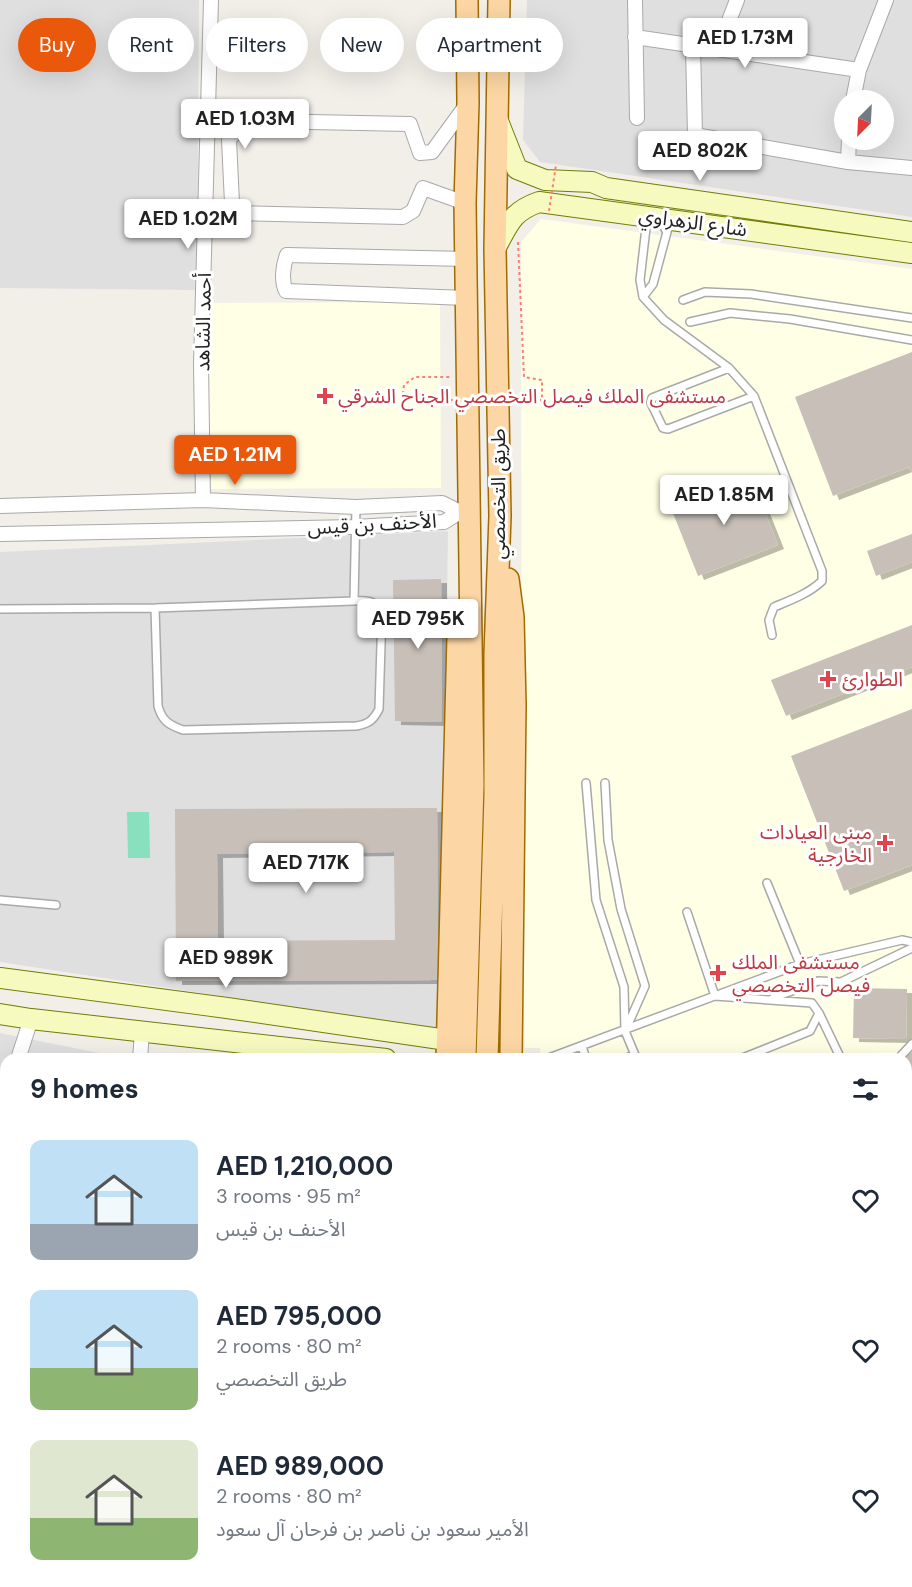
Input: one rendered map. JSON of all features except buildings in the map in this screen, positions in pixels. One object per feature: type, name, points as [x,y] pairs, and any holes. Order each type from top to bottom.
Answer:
[{"type":"main road","name":"طريق التخصصي","points":[[465,1053],[473,785],[465,520],[468,429],[465,203],[468,103],[467,0]]},
{"type":"main road","name":"طريق التخصصي","points":[[487,1053],[500,516],[495,249],[499,0]]},
{"type":"main road","points":[[500,516],[513,617],[515,694],[512,1053]]},
{"type":"main road","points":[[447,1050],[465,520]]},
{"type":"street","name":"أحمد الشاهد","points":[[203,500],[201,364],[211,0]]},
{"type":"street","points":[[635,0],[637,118]]},
{"type":"street","points":[[718,49],[737,0]]},
{"type":"street","points":[[855,90],[859,70],[886,0]]},
{"type":"street","points":[[636,37],[859,70]]},
{"type":"street","points":[[693,46],[695,135],[848,162],[912,168]]},
{"type":"street","points":[[465,203],[423,188],[413,211],[403,216],[237,213],[232,203],[229,140],[239,127],[260,121],[410,124],[420,153],[432,152],[468,103]]},
{"type":"street","points":[[498,119],[517,169],[545,180],[592,182],[606,188],[912,232]]},
{"type":"street","points":[[848,162],[849,150]]},
{"type":"street","points":[[603,209],[606,188]]},
{"type":"street","name":"شارع الزهراوي","points":[[495,249],[515,214],[539,202],[657,216],[912,253]]},
{"type":"street","points":[[466,298],[286,291],[284,263],[287,255],[467,259]]},
{"type":"street","name":"الأحنف بن قيس","points":[[0,506],[203,500],[356,507],[442,503],[465,520]]},
{"type":"street","name":"الأحنف بن قيس","points":[[0,534],[354,527],[465,520]]},
{"type":"street","points":[[0,978],[447,1050]]},
{"type":"street","points":[[0,1014],[332,1053]]},
{"type":"street","points":[[20,1053],[31,1019]]},
{"type":"street","points":[[140,1053],[142,1032]]},
{"type":"lane","points":[[643,297],[653,284],[666,232],[657,216],[646,228],[640,280],[643,297],[664,320],[729,368],[754,396],[822,571],[822,581],[814,589],[774,607],[769,620],[772,635]]},
{"type":"lane","points":[[683,300],[705,292],[751,294],[912,318]]},
{"type":"lane","points":[[690,322],[730,313],[790,319],[912,340]]},
{"type":"lane","points":[[729,368],[652,398],[651,403],[663,428],[668,429],[754,396]]},
{"type":"lane","points":[[354,601],[356,507]]},
{"type":"lane","points":[[0,609],[154,608],[369,600],[377,604],[382,612],[379,710],[367,724],[356,726],[183,730],[170,726],[161,718],[158,706],[154,608]]},
{"type":"lane","points":[[586,783],[596,900],[624,987],[625,1031],[634,1053]]},
{"type":"lane","points":[[605,783],[608,840],[619,898],[645,986],[625,1031]]},
{"type":"lane","points":[[767,883],[800,964]]},
{"type":"lane","points":[[0,900],[56,905]]},
{"type":"lane","points":[[687,912],[715,996]]},
{"type":"lane","points":[[563,1053],[800,964],[902,940],[912,942]]},
{"type":"lane","points":[[770,1000],[818,981],[841,982],[912,948]]},
{"type":"lane","points":[[715,996],[812,1003],[838,1053]]},
{"type":"lane","points":[[755,1053],[810,1031],[819,1013]]},
{"type":"lane","points":[[512,1027],[518,1053]]},
{"type":"lane","points":[[582,1046],[584,1053]]},
{"type":"path","points":[[541,214],[549,211],[556,165]]},
{"type":"path","points":[[467,377],[415,377],[404,385],[402,400],[542,400],[542,380],[524,377],[519,233]]},
{"type":"shaded area","points":[[0,0],[199,0],[197,290],[0,288]]},
{"type":"shaded area","points":[[527,0],[912,0],[912,217],[540,162],[523,140],[525,72],[563,72],[563,18],[526,18]]},
{"type":"shaded area","name":"مستشفى الملك فيصل التخصصي","points":[[541,219],[912,269],[912,1053],[540,1053],[540,1048],[525,1048],[522,898],[521,242]]},
{"type":"shaded area","name":"مستشفى الملك فيصل التخصصي الجناح الشرقي","points":[[440,302],[441,488],[208,489],[210,303]]},
{"type":"shaded area","points":[[448,531],[441,1030],[0,962],[0,552]]},
{"type":"shaded area","points":[[0,1033],[99,1053],[0,1053]]},
{"type":"green space","points":[[127,812],[149,812],[150,858],[128,858]]},
{"type":"place","name":"مستشفى الملك فيصل التخصصي الجناح الشرقي","points":[[325,396]]},
{"type":"place","name":"الطوارئ","points":[[828,679]]},
{"type":"place","name":"مبنى العيادات الخارجية","points":[[885,843]]},
{"type":"place","name":"مستشفى الملك فيصل التخصصي","points":[[718,973]]}]
